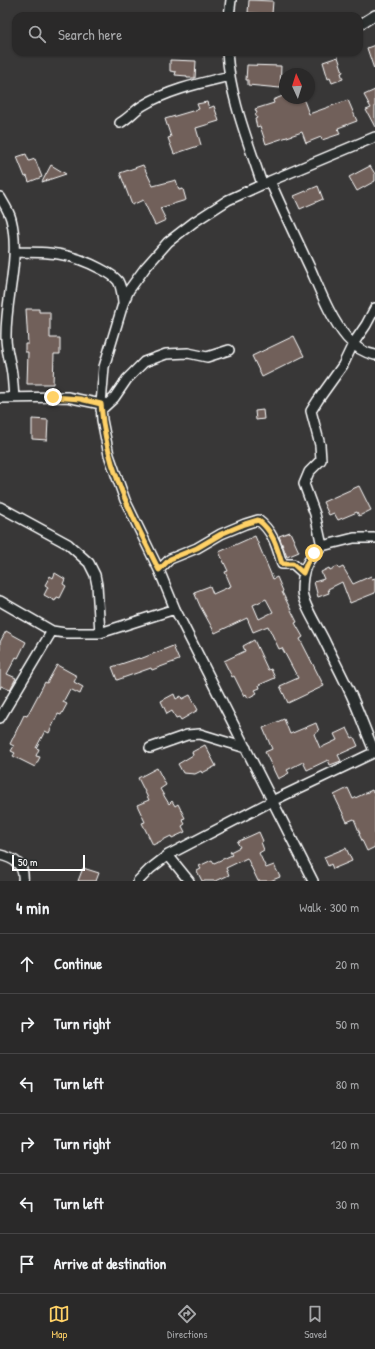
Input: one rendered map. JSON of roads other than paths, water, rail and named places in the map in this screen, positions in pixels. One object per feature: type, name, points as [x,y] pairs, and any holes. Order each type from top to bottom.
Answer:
[{"type":"street","points":[[229,12],[230,0]]},
{"type":"street","points":[[363,22],[375,15]]},
{"type":"street","points":[[228,56],[230,76],[237,107],[266,182],[323,298],[346,337],[353,344],[364,351],[375,355]]},
{"type":"street","points":[[120,123],[132,116],[141,107],[162,97],[203,82],[230,76]]},
{"type":"street","points":[[313,881],[176,609],[125,500],[109,455],[104,435],[101,407],[104,367],[123,304],[129,290],[145,268],[168,242],[194,222],[228,200],[266,182],[375,137]]},
{"type":"street","points":[[0,197],[8,210],[11,219],[14,252],[6,322],[6,348],[11,366],[14,398]]},
{"type":"street","points":[[14,252],[56,253],[90,263],[107,272],[116,279],[122,290],[123,304]]},
{"type":"street","points":[[322,546],[315,514],[304,484],[309,472],[321,460],[320,445],[311,411],[343,364],[353,344],[375,308]]},
{"type":"street","points":[[101,407],[114,398],[127,379],[144,362],[166,354],[188,353],[207,357],[228,350]]},
{"type":"street","points":[[0,398],[67,397],[101,407]]},
{"type":"street","points":[[0,508],[68,544],[89,562],[98,585],[100,633]]},
{"type":"street","points":[[159,570],[170,559],[197,548],[221,534],[258,520],[267,526],[277,546],[282,564],[293,564],[303,573]]},
{"type":"street","points":[[138,881],[150,868],[168,855],[272,801],[375,753],[353,699],[309,611],[302,591],[303,573],[310,557],[322,546],[354,538],[375,538]]},
{"type":"street","points":[[0,600],[52,631],[66,633],[100,633],[176,609]]},
{"type":"street","points":[[0,718],[52,631]]},
{"type":"street","points":[[150,748],[187,735],[200,734],[246,748]]},
{"type":"street","points":[[0,855],[14,860],[20,865],[23,871],[23,881]]},
{"type":"street","points":[[168,855],[189,881]]}]
